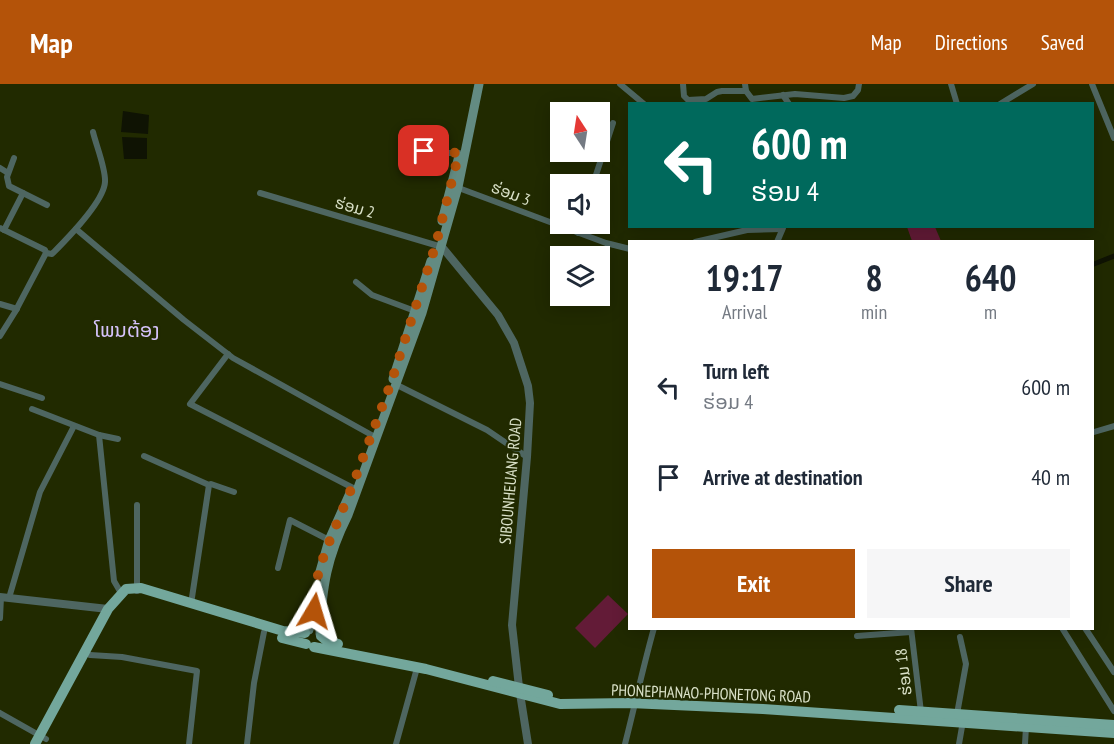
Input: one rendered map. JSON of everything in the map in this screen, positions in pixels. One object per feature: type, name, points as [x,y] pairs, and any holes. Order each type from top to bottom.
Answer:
[{"type":"main road","points":[[455,186],[473,84]]},
{"type":"main road","points":[[374,437],[397,386],[422,313],[479,84]]},
{"type":"main road","points":[[309,639],[327,567],[439,245]]},
{"type":"main road","points":[[41,741],[112,609],[121,593],[126,589],[192,604],[320,642],[318,575],[328,540],[355,488]]},
{"type":"main road","points":[[41,741],[90,655],[112,609],[137,590]]},
{"type":"main road","points":[[137,590],[264,632],[309,639]]},
{"type":"main road","name":"PHONEPHANAO-PHONETONG ROAD","points":[[321,635],[328,642],[423,667]]},
{"type":"main road","name":"PHONEPHANAO-PHONETONG ROAD","points":[[309,639],[519,691],[560,704],[636,700],[921,712],[1026,724],[1096,727],[1114,725]]},
{"type":"main road","name":"PHONEPHANAO-PHONETONG ROAD","points":[[636,700],[961,717]]},
{"type":"main road","name":"PHONEPHANAO-PHONETONG ROAD","points":[[1096,727],[1114,733]]},
{"type":"street","points":[[620,84],[642,102]]},
{"type":"street","points":[[683,84],[684,96],[688,100],[706,99],[717,92],[745,88],[752,99],[795,94],[844,98],[853,96],[860,84]]},
{"type":"street","points":[[951,84],[956,102]]},
{"type":"street","points":[[1003,102],[1033,84]]},
{"type":"street","points":[[1092,84],[1114,138]]},
{"type":"street","points":[[783,95],[788,102]]},
{"type":"street","points":[[596,174],[613,123]]},
{"type":"street","points":[[23,194],[2,229],[52,254],[76,229],[105,184],[93,132]]},
{"type":"street","points":[[412,149],[437,153],[459,153]]},
{"type":"street","points":[[14,158],[7,177],[9,186],[47,205]]},
{"type":"street","points":[[0,168],[8,173]]},
{"type":"street","name":"ຮ່ອມ 3","points":[[455,186],[550,222]]},
{"type":"street","name":"ຮ່ອມ 2","points":[[261,193],[439,245]]},
{"type":"street","points":[[704,240],[747,230],[783,228]]},
{"type":"street","points":[[76,229],[228,354],[374,437]]},
{"type":"street","name":"ຮ່ອມ 3","points":[[581,234],[628,248]]},
{"type":"street","name":"SIBOUNHEUANG ROAD","points":[[439,245],[498,315],[514,343],[528,386],[530,403],[527,457],[512,625],[519,691],[528,744]]},
{"type":"street","points":[[0,336],[46,253]]},
{"type":"street","points":[[356,282],[372,295],[415,311]]},
{"type":"street","points":[[0,304],[17,309]]},
{"type":"street","points":[[228,354],[190,404],[355,488]]},
{"type":"street","points":[[0,384],[42,398]]},
{"type":"street","points":[[397,386],[486,430],[527,457]]},
{"type":"street","points":[[32,409],[99,435],[118,439]]},
{"type":"street","points":[[0,618],[4,597],[40,492],[74,426]]},
{"type":"street","points":[[1094,432],[1114,426]]},
{"type":"street","points":[[99,435],[114,581],[121,593]]},
{"type":"street","points":[[144,456],[209,485],[234,492]]},
{"type":"street","points":[[192,604],[209,485]]},
{"type":"street","points":[[137,505],[137,590]]},
{"type":"street","points":[[278,568],[290,520],[328,540]]},
{"type":"street","points":[[4,597],[112,609]]},
{"type":"street","points":[[625,744],[654,630]]},
{"type":"street","points":[[857,636],[911,630]]},
{"type":"street","name":"ຮ່ອມ 18","points":[[911,630],[921,712]]},
{"type":"street","points":[[1063,630],[1114,711]]},
{"type":"street","points":[[1086,630],[1114,672]]},
{"type":"street","points":[[247,744],[254,683],[264,632]]},
{"type":"street","points":[[959,744],[966,664],[960,637]]},
{"type":"street","points":[[90,655],[122,657],[197,671],[189,744]]},
{"type":"street","points":[[396,744],[423,667]]},
{"type":"street","points":[[0,713],[41,741]]},
{"type":"street","points":[[1026,724],[1026,744]]},
{"type":"shaded area","points":[[123,111],[149,115],[148,134],[121,132]]},
{"type":"shaded area","points":[[122,137],[147,138],[147,159],[124,159]]},
{"type":"shaded area","points":[[907,228],[935,228],[941,240],[912,240]]},
{"type":"shaded area","points":[[608,595],[628,614],[595,648],[575,628]]},
{"type":"waterway","points":[[1094,264],[1114,256]]},
{"type":"district","name":"ໂພນຕ້ອງ","points":[[127,330]]},
{"type":"route","points":[[314,611],[318,575],[328,540],[352,487],[391,383],[436,244],[459,153],[424,151]]}]
